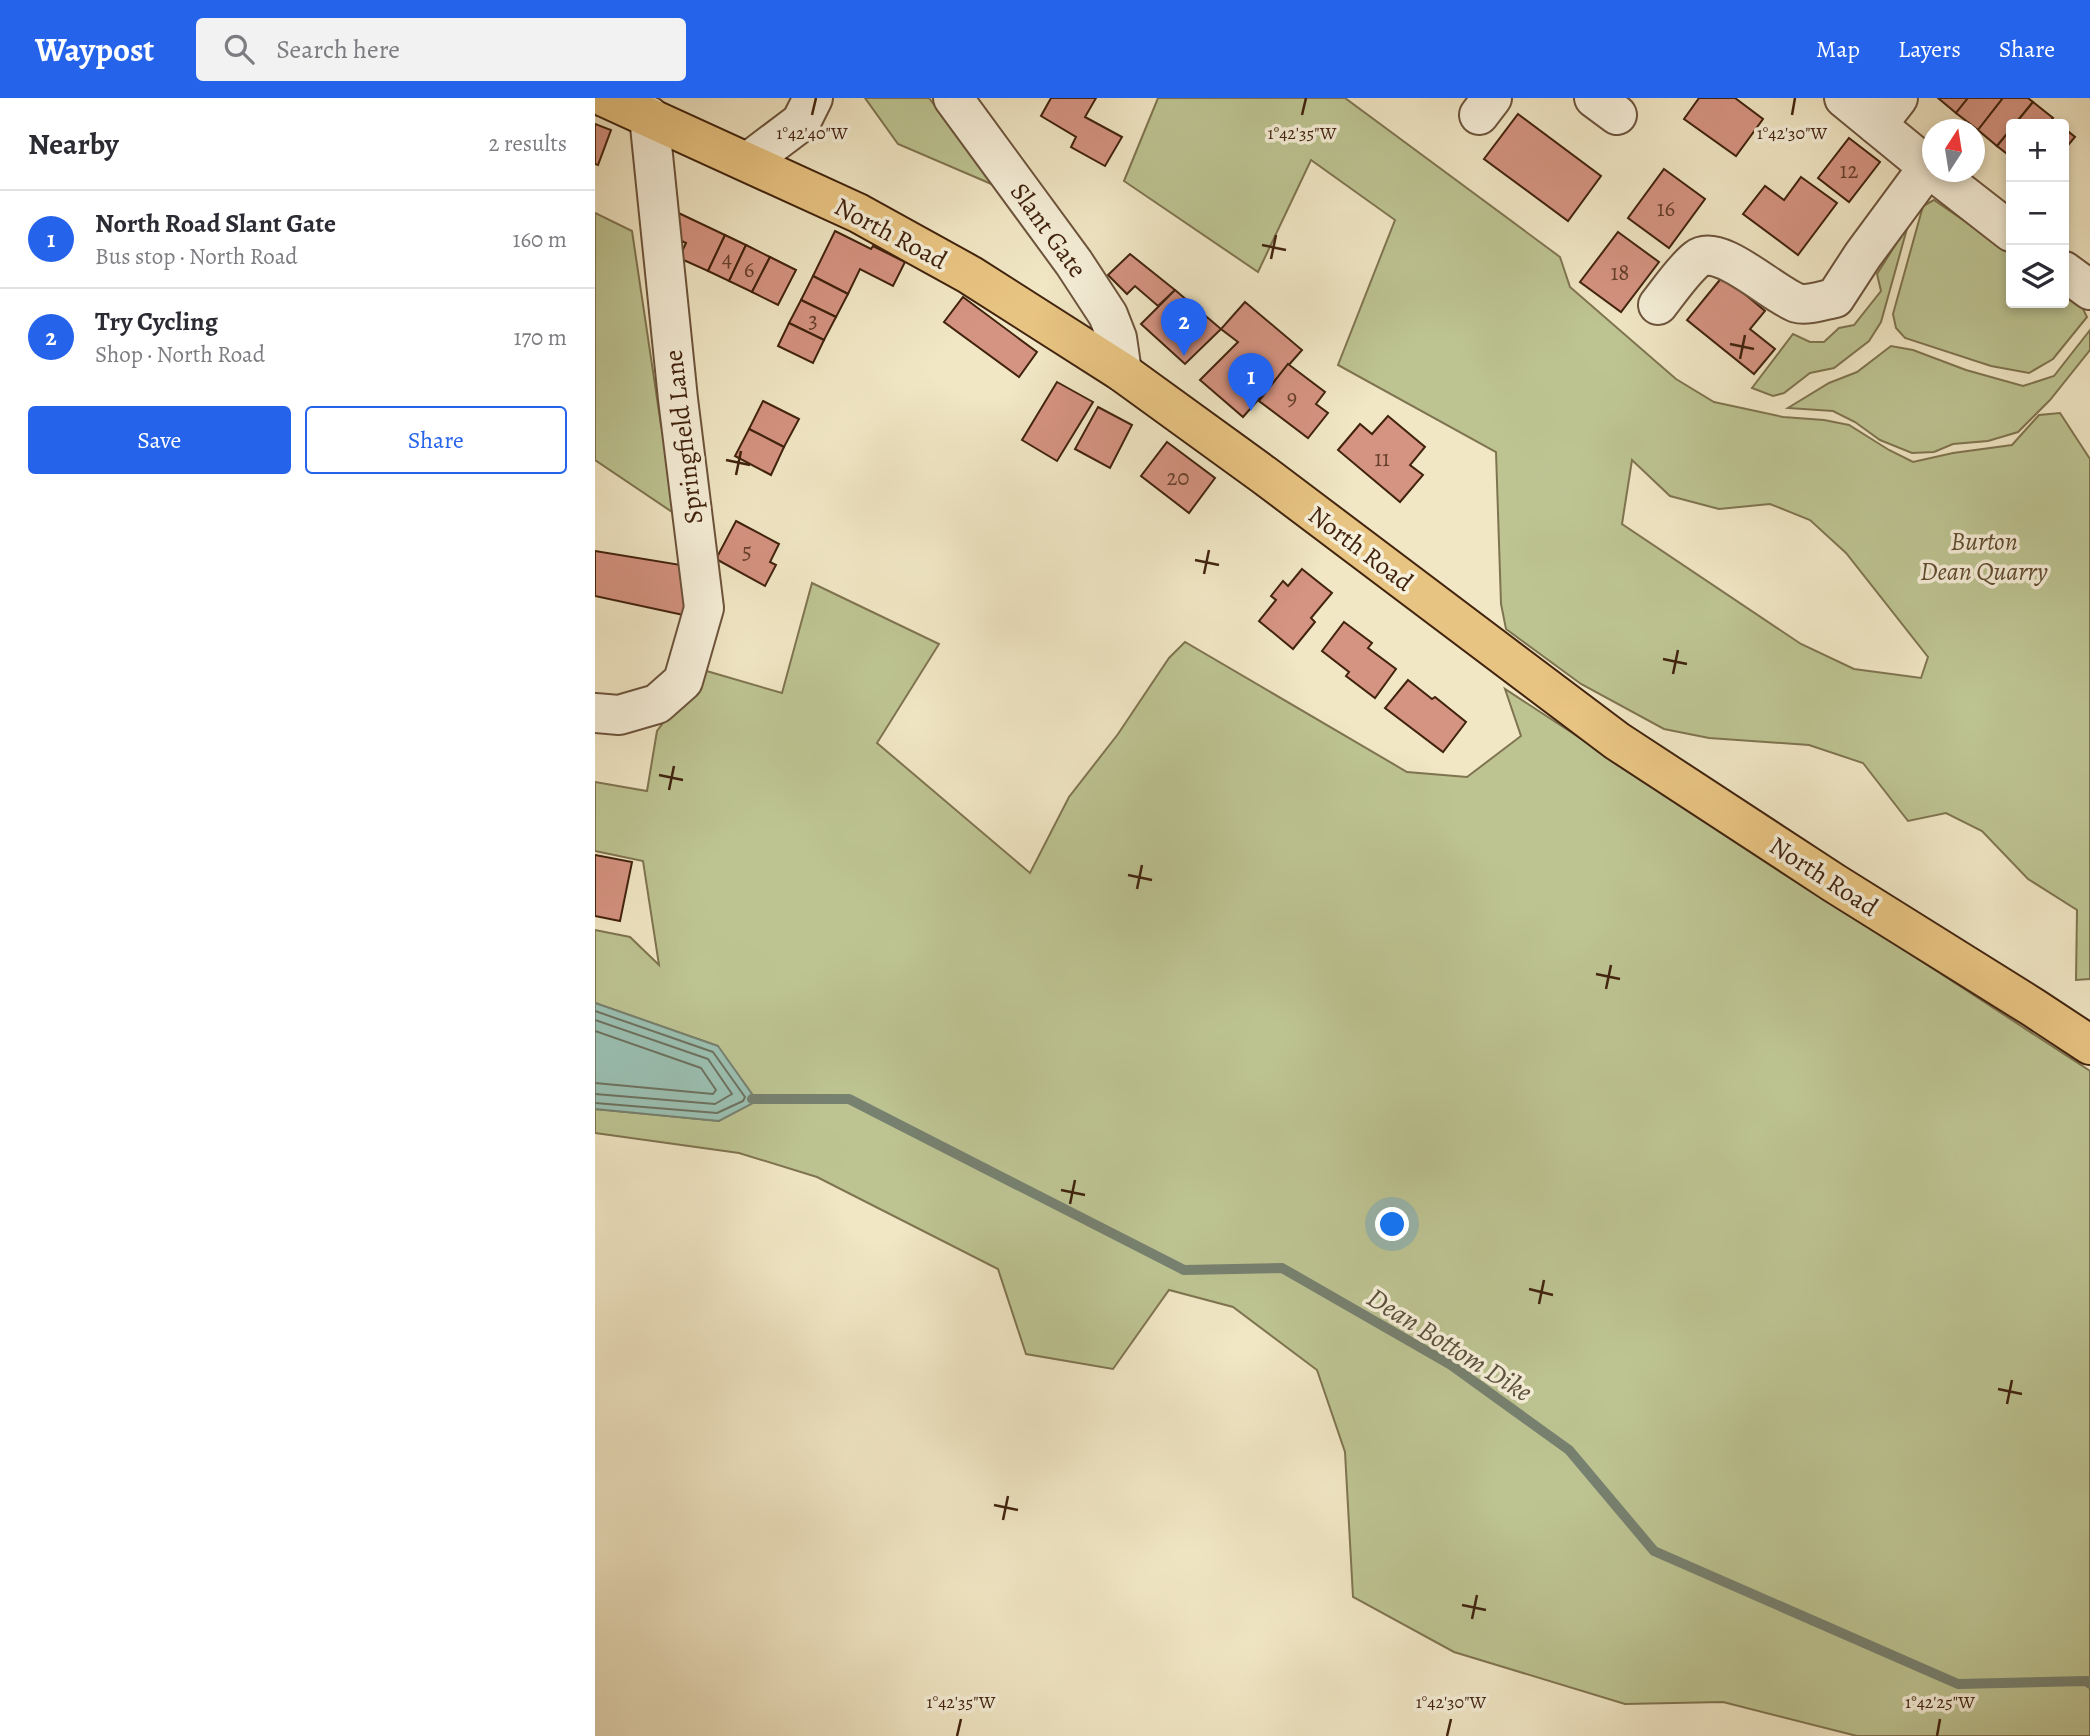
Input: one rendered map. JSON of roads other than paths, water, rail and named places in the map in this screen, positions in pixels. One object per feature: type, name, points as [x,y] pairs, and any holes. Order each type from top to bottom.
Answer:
[{"type":"main road","name":"North Road","points":[[606,98],[857,213],[969,275],[1122,372],[1264,475],[1617,741],[1834,883],[2090,1045]]},
{"type":"street","points":[[748,162],[801,122],[813,98]]},
{"type":"street","name":"Slant Gate","points":[[953,98],[1074,263],[1108,315],[1117,338],[1122,372]]},
{"type":"street","points":[[1844,98],[1888,112],[1922,157]]},
{"type":"street","name":"Springfield Lane","points":[[607,714],[657,704],[683,681],[704,608],[678,399],[649,116]]},
{"type":"street","points":[[1658,305],[1697,258],[1707,254],[1727,259],[1764,285],[1800,304],[1835,298],[1863,255],[1922,182]]},
{"type":"street","points":[[1947,182],[2006,228]]},
{"type":"street","points":[[2069,275],[2090,290]]},
{"type":"water","points":[[595,1003],[718,1046],[757,1101],[719,1121],[595,1109]]},
{"type":"waterway","name":"Dean Bottom Dike","points":[[752,1099],[849,1099],[1184,1270],[1282,1268],[1451,1365],[1569,1450],[1654,1551],[1958,1684],[2087,1681],[2090,1684]]},
{"type":"place","name":"Try Cycling","points":[[1184,356]]},
{"type":"place","name":"North Road Slant Gate","points":[[1251,411]]},
{"type":"park label","name":"Burton Dean Quarry","points":[[1984,556]]}]
